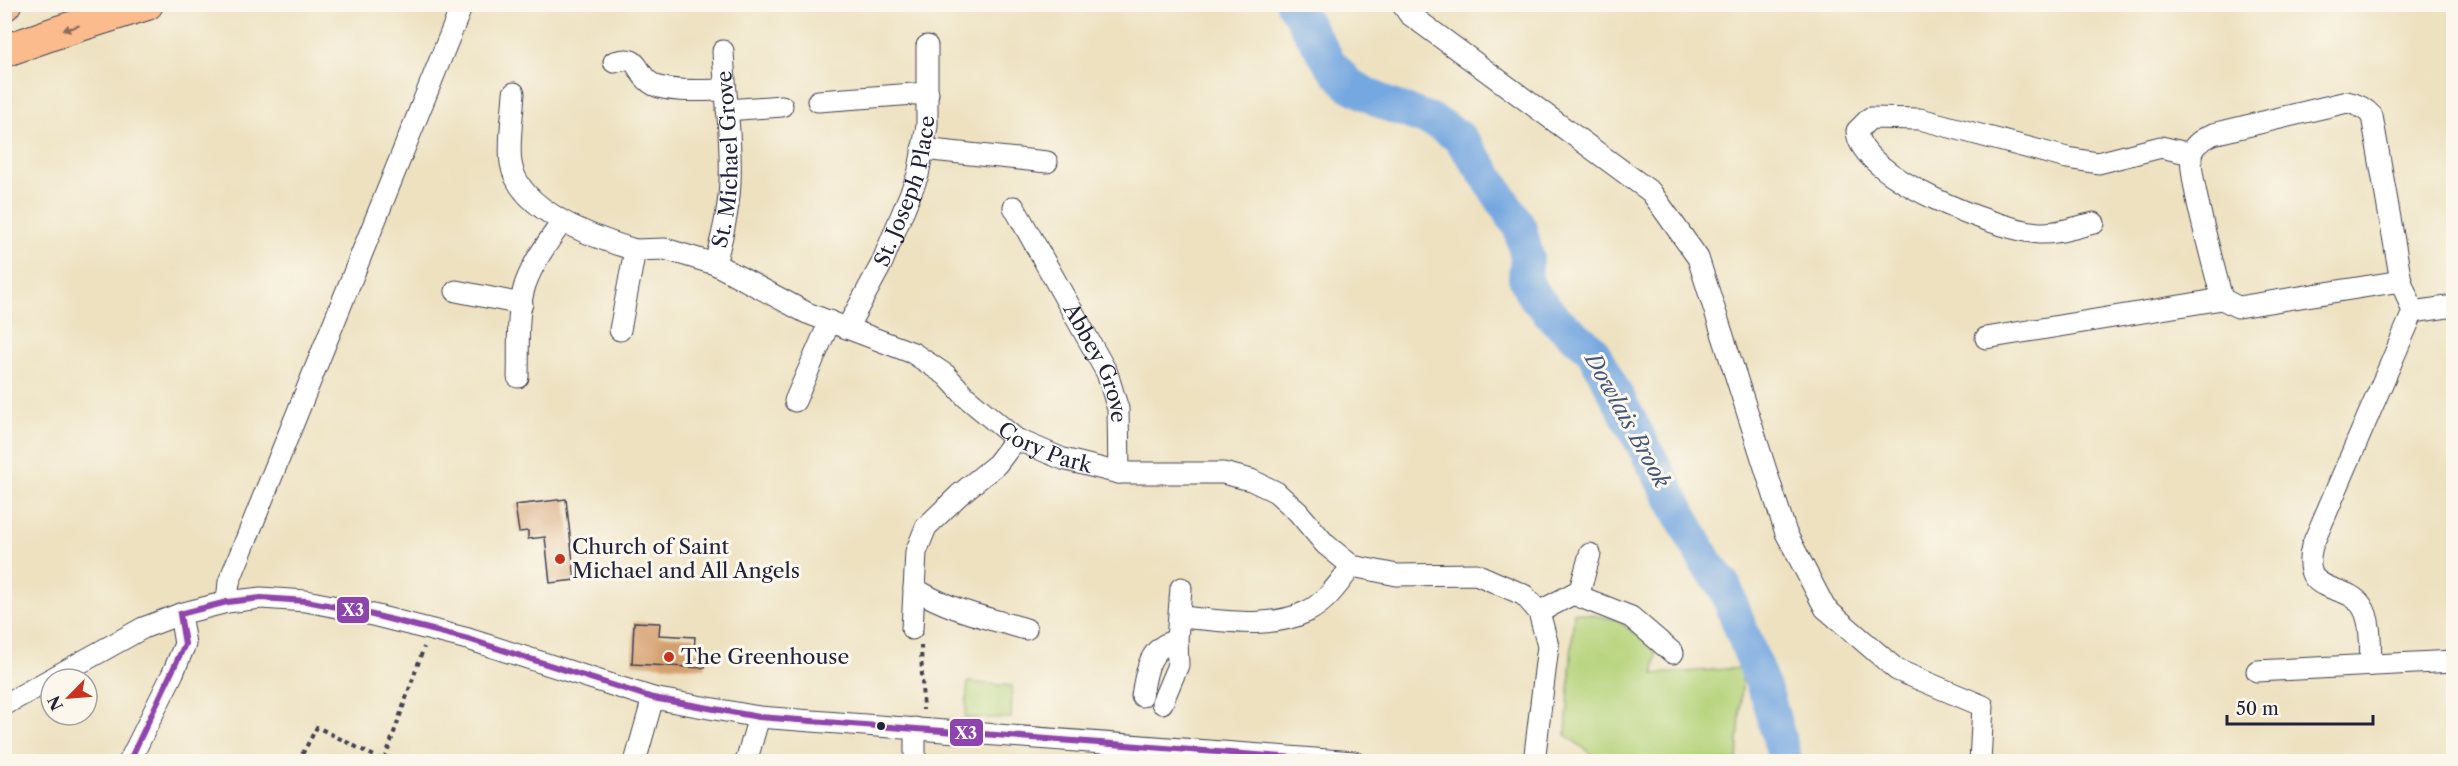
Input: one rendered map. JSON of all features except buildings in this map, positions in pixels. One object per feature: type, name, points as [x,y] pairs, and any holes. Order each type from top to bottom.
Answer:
[{"type":"highway","points":[[4,51],[147,4]]},
{"type":"street","points":[[1402,4],[1409,14],[1651,192],[1698,258],[1786,533],[1825,608],[1897,670],[1983,706],[1980,762]]},
{"type":"street","points":[[227,602],[229,582],[461,8]]},
{"type":"street","name":"St. Joseph Place","points":[[795,401],[839,324],[881,265],[918,175],[927,126],[927,46]]},
{"type":"street","name":"St. Michael Grove","points":[[715,264],[726,219],[730,183],[723,51]]},
{"type":"street","points":[[614,62],[627,58],[632,60],[647,80],[657,86],[694,90],[726,100],[782,106]]},
{"type":"street","name":"Cory Park","points":[[514,93],[511,163],[519,186],[562,222],[605,241],[635,250],[665,249],[715,264],[807,313],[913,353],[946,375],[966,397],[1016,439],[1063,459],[1119,472],[1224,473],[1251,480],[1276,492],[1298,512],[1325,544],[1352,566],[1397,576],[1476,574],[1524,595],[1539,612]]},
{"type":"street","points":[[818,101],[928,93]]},
{"type":"street","points":[[2222,299],[2193,177],[2191,154],[2195,146],[2213,134],[2347,102],[2360,106],[2372,116],[2401,281],[2413,312],[2309,557],[2312,570],[2325,587],[2352,597],[2364,608],[2371,665]]},
{"type":"street","points":[[2094,223],[2063,231],[2039,233],[1995,223],[1956,209],[1903,182],[1868,155],[1858,142],[1857,131],[1870,118],[1920,119],[2067,158],[2098,163],[2162,147],[2191,154]]},
{"type":"street","points":[[922,149],[1047,162]]},
{"type":"street","name":"Abbey Grove","points":[[1014,207],[1107,373],[1118,409],[1119,472]]},
{"type":"street","points":[[518,377],[525,286],[541,252],[562,222]]},
{"type":"street","points":[[620,330],[635,250]]},
{"type":"street","points":[[1986,338],[2222,299],[2238,307],[2401,281]]},
{"type":"street","points":[[456,291],[522,304]]},
{"type":"street","points":[[2413,312],[2454,306]]},
{"type":"street","points":[[912,628],[916,552],[926,527],[941,511],[997,464],[1016,439]]},
{"type":"street","points":[[1534,762],[1548,646],[1539,612],[1580,590],[1590,554]]},
{"type":"street","points":[[1180,617],[1275,621],[1306,612],[1331,593],[1352,566]]},
{"type":"street","points":[[914,588],[950,606],[1026,629]]},
{"type":"street","points":[[1162,703],[1178,665],[1177,640],[1181,588]]},
{"type":"street","points":[[1573,594],[1630,617],[1673,653]]},
{"type":"street","points":[[4,705],[143,628],[180,614],[227,602],[261,598],[306,601],[468,639],[653,698],[759,717],[1354,762]]},
{"type":"street","points":[[129,762],[185,644],[180,614]]},
{"type":"street","points":[[1142,696],[1152,656],[1163,644],[1177,640]]},
{"type":"street","points":[[2257,671],[2454,661]]},
{"type":"street","points":[[635,762],[653,698]]},
{"type":"street","points":[[747,762],[759,717]]},
{"type":"street","points":[[915,762],[919,728]]},
{"type":"path","points":[[912,628],[921,638],[919,728]]},
{"type":"path","points":[[298,762],[317,727],[384,761],[430,630]]},
{"type":"green space","points":[[1574,612],[1615,619],[1642,638],[1656,653],[1654,674],[1743,668],[1737,761],[1601,761],[1566,735]]},
{"type":"green space","points":[[968,682],[1012,686],[1011,718],[965,718]]},
{"type":"waterway","name":"Dowlais Brook","points":[[1293,4],[1330,63],[1348,84],[1386,104],[1433,121],[1458,136],[1481,167],[1520,228],[1527,257],[1525,277],[1531,292],[1556,320],[1592,350],[1707,564],[1724,585],[1768,699],[1786,762]]},
{"type":"transit line","name":"X3","points":[[129,762],[185,644],[180,614],[227,602],[261,598],[306,601],[353,610],[468,639],[653,698],[759,717],[1347,762]]},
{"type":"place","name":"Church of Saint Michael and All Angels","points":[[560,559]]},
{"type":"place","name":"The Greenhouse","points":[[669,657]]}]
